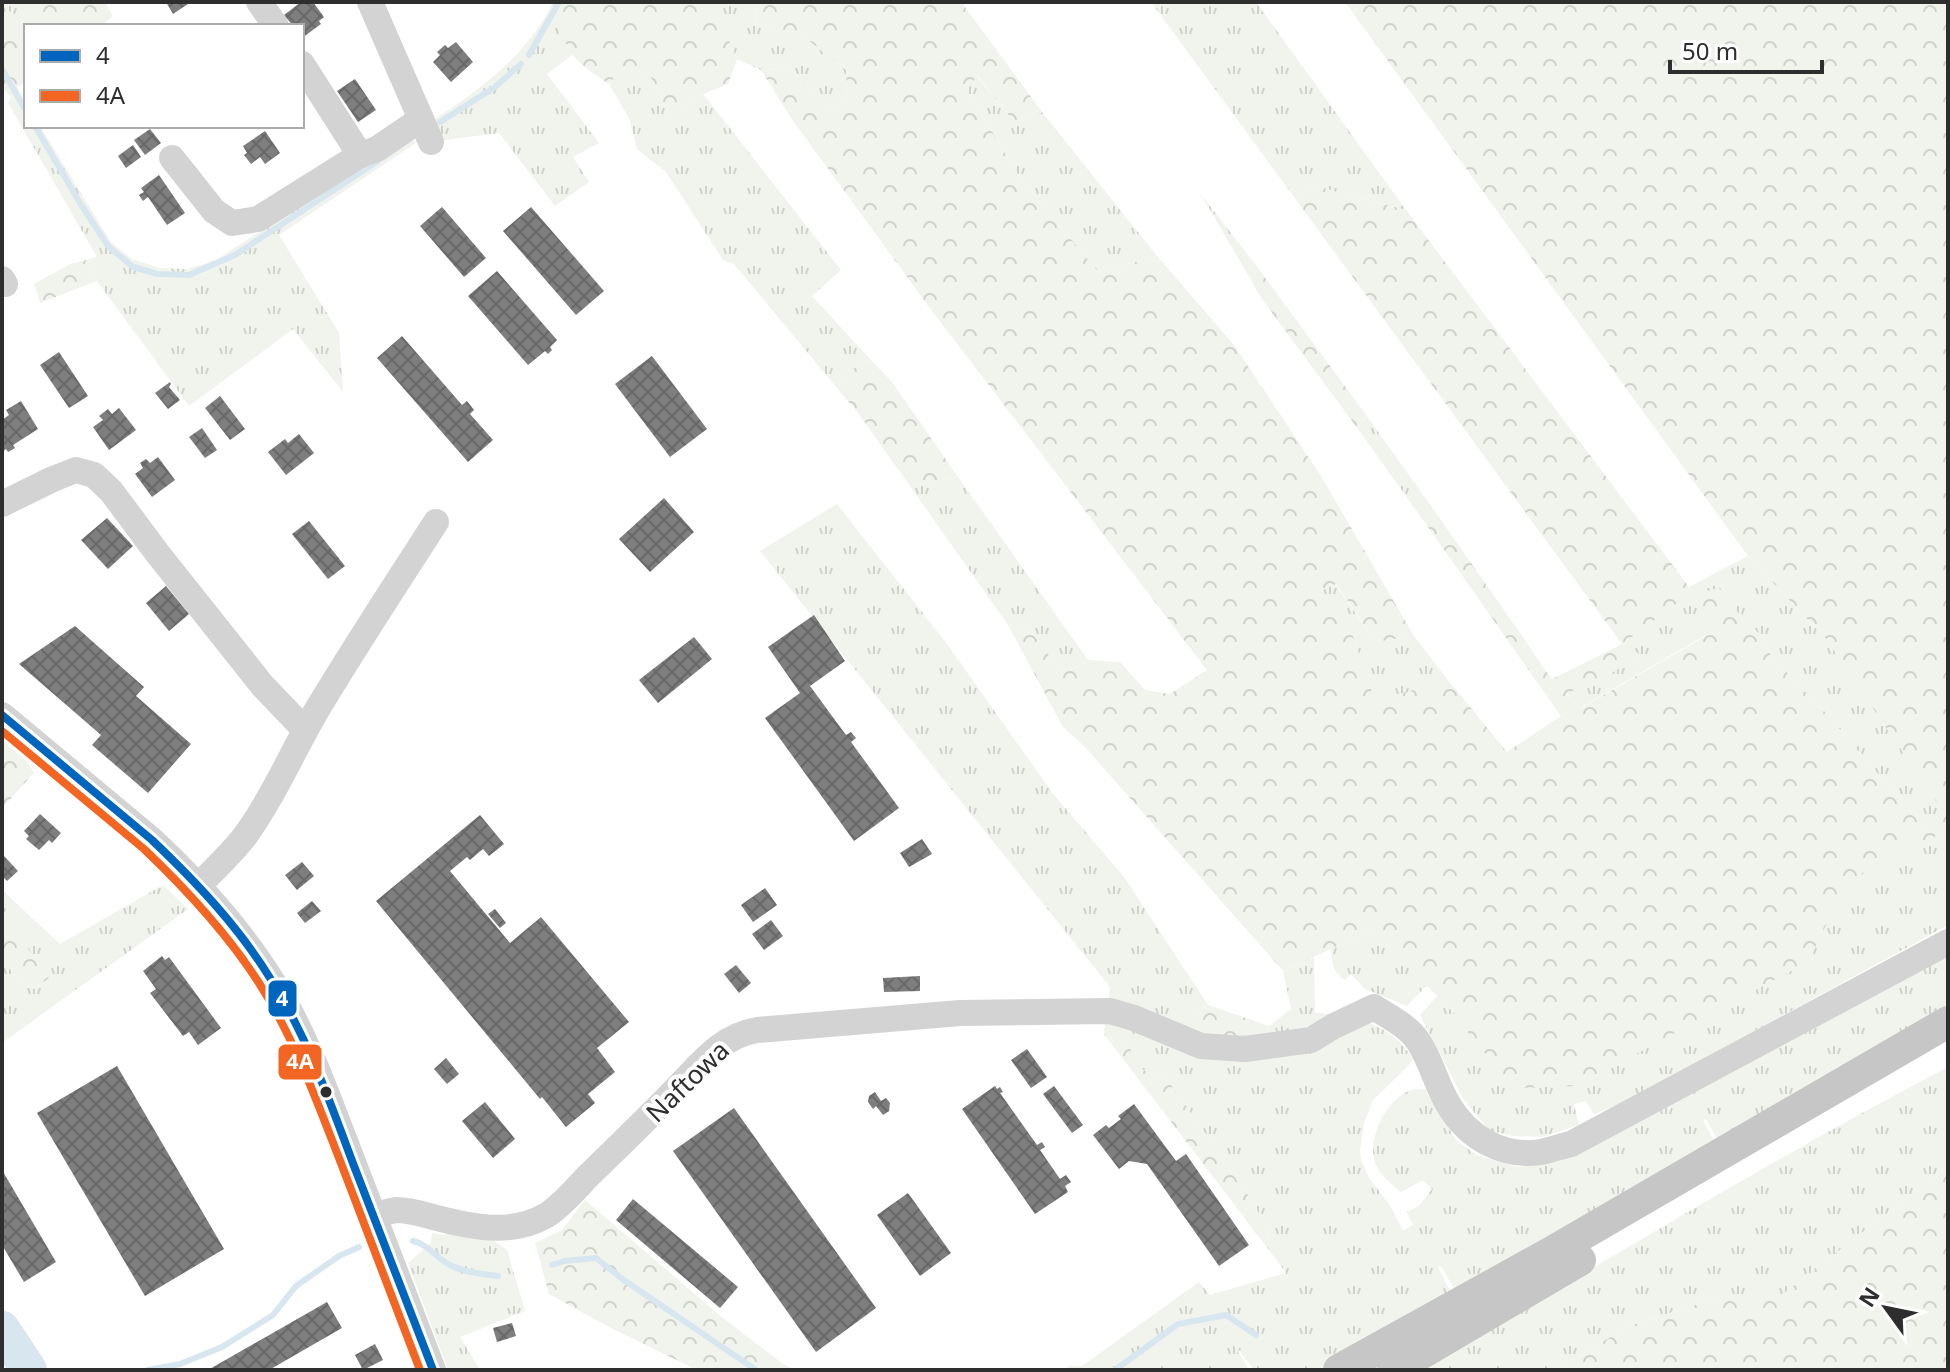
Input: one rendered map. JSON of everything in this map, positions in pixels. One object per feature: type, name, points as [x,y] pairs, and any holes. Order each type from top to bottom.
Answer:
[{"type":"main road","points":[[1339,1370],[1552,1252],[1948,1022]]},
{"type":"main road","points":[[1393,1370],[1948,1044]]},
{"type":"street","points":[[259,2],[275,24]]},
{"type":"street","points":[[172,158],[214,211],[232,223],[258,219],[360,155],[426,131],[370,2]]},
{"type":"street","points":[[304,67],[360,155]]},
{"type":"street","points":[[2,504],[76,470],[94,475],[111,491],[262,685],[305,730]]},
{"type":"street","points":[[199,885],[246,833],[289,764],[340,671],[436,522]]},
{"type":"street","points":[[2,715],[152,840],[199,885],[250,947],[292,1016],[316,1067],[433,1370]]},
{"type":"street","name":"Naftowa","points":[[374,1216],[404,1210],[483,1228],[514,1226],[539,1219],[587,1178],[708,1055],[732,1037],[742,1033],[828,1023],[960,1013],[1110,1011],[1201,1046],[1245,1049],[1311,1040],[1374,1007],[1399,1022],[1417,1040],[1448,1104],[1463,1125],[1483,1142],[1511,1152],[1540,1152],[1571,1144],[1948,942]]},
{"type":"green space","points":[[2,2],[33,2],[31,16],[17,16],[2,7]]},
{"type":"green space","points":[[33,2],[105,2],[113,16],[103,24],[24,24],[24,83],[17,87],[22,96],[11,97],[2,87],[2,7],[17,16],[30,16]]},
{"type":"green space","points":[[553,2],[704,2],[716,11],[737,59],[728,84],[703,94],[669,117],[649,73],[622,69],[609,84],[579,62],[569,50],[550,8]]},
{"type":"green space","points":[[704,2],[759,2],[755,21],[803,36],[846,70],[847,100],[826,111],[791,68],[761,70],[737,59],[716,12]]},
{"type":"green space","points":[[759,2],[962,3],[1042,112],[1014,122],[977,75],[967,91],[1019,176],[1098,272],[1157,256],[1234,345],[1321,476],[1414,636],[1376,642],[1336,584],[1321,590],[1353,636],[1375,701],[1448,680],[1507,752],[1561,716],[1530,672],[1543,667],[1552,679],[1622,644],[1638,653],[1640,659],[1566,694],[1581,708],[1706,636],[1699,593],[1719,588],[1762,637],[1771,656],[1824,711],[1924,828],[1946,816],[1827,640],[1748,556],[1345,2],[1948,2],[1948,830],[1848,880],[1808,962],[1576,1086],[1512,1088],[1453,1012],[1372,930],[1283,971],[1085,747],[1063,727],[1008,625],[1030,630],[1054,662],[1068,671],[1088,660],[1120,662],[1145,690],[1170,694],[1207,670],[929,307],[791,118],[761,70],[791,68],[826,111],[847,100],[846,70],[803,36],[755,21]]},
{"type":"green space","points":[[1151,2],[1256,2],[1406,210],[1315,186],[1294,197]]},
{"type":"green space","points":[[550,8],[572,55],[547,74],[599,143],[573,157],[589,182],[555,206],[499,133],[437,141],[431,121],[465,98],[513,58]]},
{"type":"green space","points":[[622,69],[649,73],[669,117],[703,94],[841,270],[812,296],[870,359],[849,371],[837,388],[734,264],[723,260],[666,172],[637,149],[629,118],[609,84]]},
{"type":"green space","points":[[976,75],[1014,122],[1042,112],[1157,256],[1098,272],[1019,176],[967,91]]},
{"type":"green space","points":[[22,96],[24,128],[41,128],[111,242],[132,259],[160,268],[187,269],[216,260],[409,135],[416,143],[279,235],[339,333],[343,392],[293,329],[189,406],[97,281],[86,260],[97,257],[8,103],[11,97]]},
{"type":"green space","points":[[1315,186],[1406,210],[1689,587],[1680,601],[1622,644],[1294,197]]},
{"type":"green space","points":[[1200,193],[1258,268],[1250,278]]},
{"type":"green space","points":[[86,260],[97,281],[40,303],[34,284],[70,264]]},
{"type":"green space","points":[[1258,268],[1366,415],[1358,429],[1259,295],[1250,278]]},
{"type":"green space","points":[[870,359],[892,382],[958,477],[910,486],[837,388],[849,371]]},
{"type":"green space","points":[[1366,415],[1429,503],[1416,510],[1358,429]]},
{"type":"green space","points":[[958,477],[1088,660],[1068,671],[1054,662],[1030,630],[1008,625],[910,486]]},
{"type":"green space","points":[[1429,503],[1527,643],[1516,652],[1416,510]]},
{"type":"green space","points":[[837,504],[947,644],[1054,795],[1124,877],[1208,1005],[1196,1013],[1186,1029],[1108,1004],[1110,987],[760,551]]},
{"type":"green space","points":[[1748,556],[1827,640],[1947,816],[1924,828],[1824,711],[1771,656],[1762,637],[1740,615],[1705,619],[1706,635],[1580,708],[1566,693],[1640,659],[1622,644],[1679,601],[1689,587]]},
{"type":"green space","points":[[1335,584],[1376,642],[1414,636],[1448,680],[1375,702],[1353,636],[1320,591]]},
{"type":"green space","points":[[1527,643],[1543,667],[1530,672],[1516,652]]},
{"type":"green space","points":[[2,737],[23,755],[34,773],[2,808]]},
{"type":"green space","points":[[1948,830],[1948,925],[1621,1104],[1594,1114],[1586,1101],[1574,1104],[1579,1125],[1542,1137],[1490,1131],[1464,1100],[1420,1015],[1437,996],[1453,1012],[1808,962],[1847,880]]},
{"type":"green space","points":[[163,885],[188,909],[2,1043],[2,959],[21,983],[35,989],[49,978],[30,953],[2,905],[2,890],[60,944]]},
{"type":"green space","points":[[2,905],[49,978],[35,989],[21,983],[2,959]]},
{"type":"green space","points":[[1372,930],[1427,985],[1407,1006],[1365,989],[1351,974],[1345,980],[1335,970],[1331,949]]},
{"type":"green space","points":[[1948,953],[1948,1008],[1718,1141],[1706,1119],[1703,1120],[1715,1143],[1456,1292],[1441,1266],[1438,1267],[1451,1293],[1316,1370],[1254,1370],[1239,1350],[1250,1370],[1069,1370],[1067,1366],[1082,1366],[1199,1282],[1210,1295],[1286,1273],[1269,1250],[1266,1225],[1246,1192],[1168,1081],[1139,1068],[1127,1042],[1104,1034],[1105,1023],[1147,1033],[1184,1049],[1364,1021],[1392,1036],[1413,1059],[1373,1100],[1364,1123],[1360,1150],[1368,1176],[1391,1207],[1403,1231],[1413,1225],[1407,1212],[1419,1206],[1432,1189],[1423,1180],[1401,1192],[1379,1171],[1373,1152],[1378,1126],[1393,1102],[1403,1094],[1414,1089],[1426,1089],[1456,1140],[1476,1155],[1517,1167],[1546,1164],[1577,1153]]},
{"type":"green space","points":[[1314,957],[1315,1013],[1332,1014],[1315,1030],[1247,1041],[1249,1019],[1269,1026],[1291,1009],[1283,971]]},
{"type":"green space","points":[[1208,1005],[1249,1019],[1247,1041],[1228,1041],[1186,1029],[1196,1013]]},
{"type":"green space","points":[[1104,1034],[1127,1042],[1139,1068],[1168,1081],[1266,1225],[1269,1250]]},
{"type":"green space","points":[[1948,1067],[1948,1166],[1782,1295],[1726,1295],[1629,1326],[1556,1370],[1422,1370],[1749,1177]]},
{"type":"green space","points":[[1948,1166],[1948,1370],[1556,1370],[1629,1326],[1726,1295],[1782,1295]]},
{"type":"green space","points":[[585,1200],[718,1314],[783,1364],[796,1370],[697,1370],[549,1294],[535,1243],[562,1230]]},
{"type":"green space","points":[[450,1231],[493,1240],[507,1250],[525,1311],[460,1337],[480,1370],[448,1370],[408,1263],[431,1243],[432,1233],[444,1235]]},
{"type":"building","points":[[166,2],[191,2],[173,14]]},
{"type":"building","points":[[301,2],[313,2],[324,17],[319,21],[321,24],[304,37],[304,24],[291,24],[284,15]]},
{"type":"building","points":[[456,42],[473,62],[451,82],[433,62],[440,55],[437,52],[445,45],[448,48]]},
{"type":"building","points":[[355,79],[376,110],[358,122],[337,91]]},
{"type":"building","points":[[150,129],[161,143],[145,155],[134,140]]},
{"type":"building","points":[[265,131],[280,153],[265,164],[260,157],[251,164],[244,155],[247,153],[243,146]]},
{"type":"building","points":[[133,145],[141,157],[126,168],[118,156]]},
{"type":"building","points":[[159,175],[185,213],[167,225],[148,197],[143,201],[139,195],[144,192],[141,188]]},
{"type":"building","points":[[442,207],[486,258],[464,277],[420,226]]},
{"type":"building","points":[[531,207],[604,291],[576,315],[503,231]]},
{"type":"building","points":[[497,271],[557,340],[548,354],[545,351],[528,365],[468,296]]},
{"type":"building","points":[[402,336],[462,405],[467,401],[474,410],[470,414],[493,440],[468,462],[377,358]]},
{"type":"building","points":[[59,352],[88,396],[69,408],[40,365]]},
{"type":"building","points":[[652,356],[707,429],[670,457],[615,384]]},
{"type":"building","points":[[170,382],[169,387],[180,400],[168,409],[155,393]]},
{"type":"building","points":[[220,396],[245,429],[230,440],[205,408]]},
{"type":"building","points":[[21,401],[38,429],[13,445],[15,448],[2,452],[2,420],[9,415],[6,410]]},
{"type":"building","points":[[119,408],[136,430],[109,450],[93,427],[103,420],[99,416],[108,409],[112,414]]},
{"type":"building","points":[[202,428],[217,450],[205,458],[189,437]]},
{"type":"building","points":[[299,434],[314,453],[286,475],[268,452],[285,439],[288,443]]},
{"type":"building","points":[[158,457],[175,480],[152,497],[135,474],[143,468],[140,463],[146,459],[150,463]]},
{"type":"building","points":[[664,498],[694,532],[650,572],[619,539]]},
{"type":"building","points":[[107,518],[133,546],[108,569],[81,540]]},
{"type":"building","points":[[309,521],[345,566],[328,579],[292,534]]},
{"type":"building","points":[[166,586],[189,614],[169,631],[146,603]]},
{"type":"building","points":[[814,615],[845,661],[810,686],[846,735],[851,732],[856,738],[851,742],[899,808],[854,841],[765,718],[800,693],[768,647]]},
{"type":"building","points":[[75,626],[144,687],[136,696],[191,744],[148,793],[92,745],[101,735],[19,664]]},
{"type":"building","points":[[694,637],[712,659],[658,703],[639,680]]},
{"type":"building","points":[[40,814],[61,833],[52,843],[49,840],[39,850],[26,839],[29,836],[24,831]]},
{"type":"building","points":[[480,815],[504,844],[489,856],[483,849],[470,860],[467,857],[450,871],[510,943],[541,917],[629,1022],[597,1048],[615,1072],[588,1094],[595,1103],[566,1127],[376,901]]},
{"type":"building","points":[[922,839],[932,854],[909,867],[900,853]]},
{"type":"building","points":[[4,856],[18,871],[7,881],[2,876]]},
{"type":"building","points":[[302,862],[314,876],[297,890],[285,875]]},
{"type":"building","points":[[765,888],[777,905],[753,922],[741,905]]},
{"type":"building","points":[[312,901],[321,911],[305,923],[297,913]]},
{"type":"building","points":[[495,909],[506,923],[500,928],[488,914]]},
{"type":"building","points":[[771,920],[783,936],[764,950],[752,934]]},
{"type":"building","points":[[162,956],[165,960],[169,957],[221,1028],[198,1045],[189,1032],[183,1036],[150,993],[156,989],[143,971]]},
{"type":"building","points":[[736,965],[751,983],[739,993],[724,974]]},
{"type":"building","points":[[920,976],[920,991],[884,992],[883,978]]},
{"type":"building","points":[[1027,1049],[1047,1077],[1031,1088],[1011,1060]]},
{"type":"building","points":[[446,1058],[459,1074],[447,1084],[434,1069]]},
{"type":"building","points":[[117,1066],[224,1249],[145,1296],[37,1113]]},
{"type":"building","points":[[995,1086],[997,1089],[1000,1087],[1003,1092],[1000,1093],[1037,1145],[1042,1142],[1045,1147],[1040,1150],[1060,1179],[1066,1175],[1071,1182],[1065,1186],[1068,1192],[1035,1214],[962,1109]]},
{"type":"building","points":[[1054,1086],[1083,1125],[1072,1133],[1043,1094]]},
{"type":"building","points":[[875,1092],[881,1101],[886,1098],[890,1103],[889,1111],[883,1115],[868,1102],[869,1096]]},
{"type":"building","points":[[485,1102],[515,1139],[493,1158],[462,1121]]},
{"type":"building","points":[[1134,1104],[1176,1161],[1186,1154],[1249,1245],[1219,1266],[1147,1164],[1129,1161],[1119,1169],[1093,1135],[1121,1119],[1118,1116]]},
{"type":"building","points":[[734,1108],[876,1308],[816,1352],[673,1151]]},
{"type":"building","points":[[2,1170],[56,1262],[24,1282],[2,1245]]},
{"type":"building","points":[[908,1193],[951,1253],[920,1276],[877,1215]]},
{"type":"building","points":[[633,1199],[738,1287],[720,1308],[616,1220]]},
{"type":"building","points":[[327,1302],[342,1328],[269,1370],[208,1370]]},
{"type":"building","points":[[512,1323],[516,1336],[497,1342],[493,1328]]},
{"type":"building","points":[[375,1344],[383,1360],[363,1370],[355,1355]]},
{"type":"waterway","points":[[529,55],[559,2]]},
{"type":"waterway","points":[[440,122],[495,87],[521,64]]},
{"type":"waterway","points":[[2,69],[24,108]]},
{"type":"waterway","points":[[36,128],[108,246],[133,267],[158,274],[189,275],[235,255],[378,161]]},
{"type":"waterway","points":[[413,1241],[457,1268],[498,1276]]},
{"type":"waterway","points":[[148,1370],[180,1364],[222,1347],[273,1315],[296,1286],[339,1256],[359,1247]]},
{"type":"waterway","points":[[552,1265],[596,1258],[756,1370]]},
{"type":"waterway","points":[[1115,1370],[1178,1324],[1226,1315],[1256,1335]]},
{"type":"waterway","points":[[2,1329],[29,1370]]},
{"type":"transit line","name":"4","points":[[2,715],[152,840],[216,905],[258,959],[283,1000],[317,1070],[433,1370]]},
{"type":"transit line","name":"4A","points":[[2,731],[160,864],[220,929],[259,983],[306,1075],[420,1370]]}]
